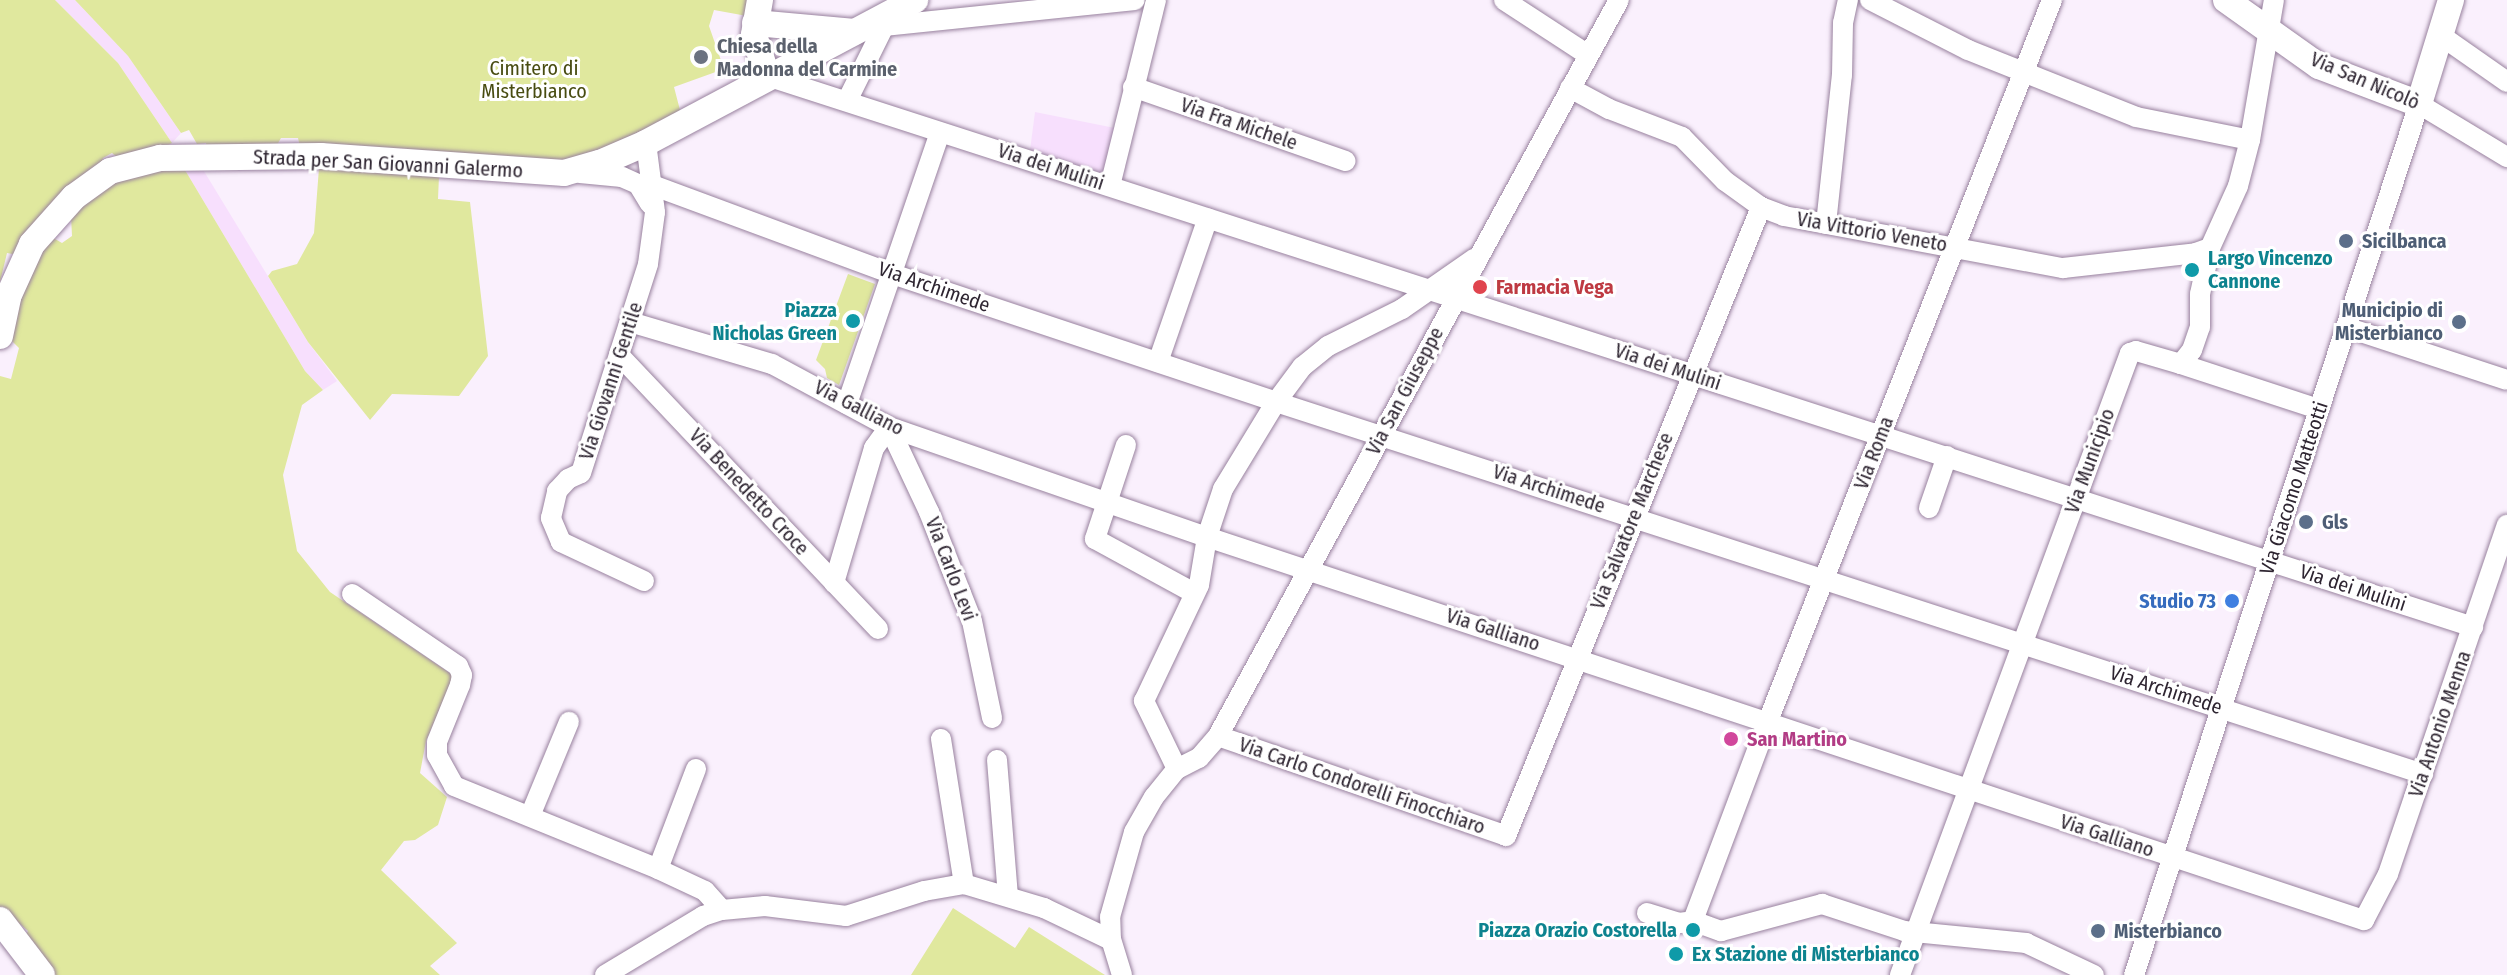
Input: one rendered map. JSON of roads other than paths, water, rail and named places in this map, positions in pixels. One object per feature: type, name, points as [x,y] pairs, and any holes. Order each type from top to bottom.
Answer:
[{"type":"main road","name":"Strada per San Giovanni Galermo","points":[[0,336],[4,297],[25,257],[53,218],[96,180],[130,164],[188,157],[321,156],[564,173],[636,148],[915,0]]},
{"type":"main road","name":"Via San Nicolò","points":[[2226,0],[2319,66],[2419,104]]},
{"type":"main road","name":"Via Giacomo Matteotti","points":[[2419,104],[2451,0]]},
{"type":"main road","points":[[762,79],[754,35],[757,13],[871,26]]},
{"type":"main road","points":[[0,920],[42,975]]},
{"type":"street","points":[[855,104],[871,26],[1135,0]]},
{"type":"street","points":[[1110,186],[1156,0]]},
{"type":"street","points":[[1504,0],[1588,55]]},
{"type":"street","name":"Via San Giuseppe","points":[[1122,975],[1111,940],[1110,917],[1134,832],[1154,797],[1177,769],[1199,758],[1218,736],[1619,0]]},
{"type":"street","points":[[1826,224],[1842,75],[1843,23],[1848,0]]},
{"type":"street","points":[[1870,0],[1968,50],[2152,122],[2250,140]]},
{"type":"street","name":"Via Roma","points":[[1696,914],[1768,721],[2052,0]]},
{"type":"street","points":[[2274,0],[2250,140],[2238,186],[2210,248],[2200,294],[2200,327],[2192,350],[2181,364],[2319,409]]},
{"type":"street","points":[[2440,35],[2507,82]]},
{"type":"street","name":"Via dei Mulini","points":[[762,79],[855,104],[2473,627]]},
{"type":"street","name":"Via Fra Michele","points":[[1133,87],[1345,161]]},
{"type":"street","name":"Via Vittorio Veneto","points":[[1570,88],[1609,109],[1682,137],[1725,181],[1761,207],[1784,216],[2063,268],[2196,253],[2210,248]]},
{"type":"street","name":"Via San Nicolò","points":[[2419,104],[2507,157]]},
{"type":"street","name":"Via Giacomo Matteotti","points":[[2134,975],[2419,104]]},
{"type":"street","points":[[847,404],[940,132]]},
{"type":"street","points":[[636,148],[655,212],[676,196]]},
{"type":"street","name":"Via Archimede","points":[[564,173],[608,174],[645,184],[892,274],[1276,402],[2423,774]]},
{"type":"street","name":"Via Salvatore Marchese","points":[[1506,836],[1761,207]]},
{"type":"street","name":"Via Giovanni Gentile","points":[[644,581],[561,542],[551,518],[557,491],[568,479],[581,473],[648,264],[655,212]]},
{"type":"street","points":[[1158,362],[1208,218]]},
{"type":"street","points":[[1177,769],[1144,701],[1194,593],[1207,537],[1223,489],[1276,402],[1302,367],[1328,346],[1402,309],[1477,257]]},
{"type":"street","name":"Via Galliano","points":[[630,322],[772,364],[889,427],[1207,537],[1578,657],[2364,920]]},
{"type":"street","points":[[2346,327],[2507,380]]},
{"type":"street","name":"Via Municipio","points":[[1900,975],[2130,353],[2136,351],[2181,364]]},
{"type":"street","name":"Via Benedetto Croce","points":[[619,355],[878,629]]},
{"type":"street","points":[[834,583],[874,448],[889,427]]},
{"type":"street","name":"Via Carlo Levi","points":[[889,427],[923,498],[972,621],[992,718]]},
{"type":"street","points":[[1126,445],[1095,539],[1194,593]]},
{"type":"street","points":[[1929,508],[1947,456]]},
{"type":"street","name":"Via Antonio Menna","points":[[2364,920],[2388,874],[2507,525]]},
{"type":"street","points":[[352,594],[458,666],[462,675],[460,685],[437,742],[437,755],[454,786],[658,869],[705,891],[722,910]]},
{"type":"street","points":[[530,816],[569,722]]},
{"type":"street","name":"Via Carlo Condorelli Finocchiaro","points":[[1218,736],[1506,836]]},
{"type":"street","points":[[941,739],[964,884]]},
{"type":"street","points":[[997,760],[1008,896]]},
{"type":"street","points":[[658,869],[696,769]]},
{"type":"street","points":[[605,975],[703,916],[722,910],[765,906],[846,916],[924,891],[964,884],[1044,908],[1111,940]]},
{"type":"street","points":[[1647,913],[1679,923],[1696,914],[1721,931],[1822,904],[1916,932],[2026,943],[2094,975]]},
{"type":"street","points":[[1044,908],[1110,917]]},
{"type":"place","name":"Chiesa della Madonna del Carmine","points":[[701,57]]},
{"type":"place","name":"Sicilbanca","points":[[2346,241]]},
{"type":"place","name":"Largo Vincenzo Cannone","points":[[2192,270]]},
{"type":"place","name":"Farmacia Vega","points":[[1480,287]]},
{"type":"place","name":"Piazza Nicholas Green","points":[[853,321]]},
{"type":"place","name":"Municipio di Misterbianco","points":[[2459,322]]},
{"type":"place","name":"Gls","points":[[2306,522]]},
{"type":"place","name":"Studio 73","points":[[2232,601]]},
{"type":"place","name":"San Martino","points":[[1731,739]]},
{"type":"place","name":"Piazza Orazio Costorella","points":[[1693,930]]},
{"type":"place","name":"Misterbianco","points":[[2098,931]]},
{"type":"place","name":"Ex Stazione di Misterbianco","points":[[1676,954]]},
{"type":"park label","name":"Cimitero di Misterbianco","points":[[534,80]]}]
